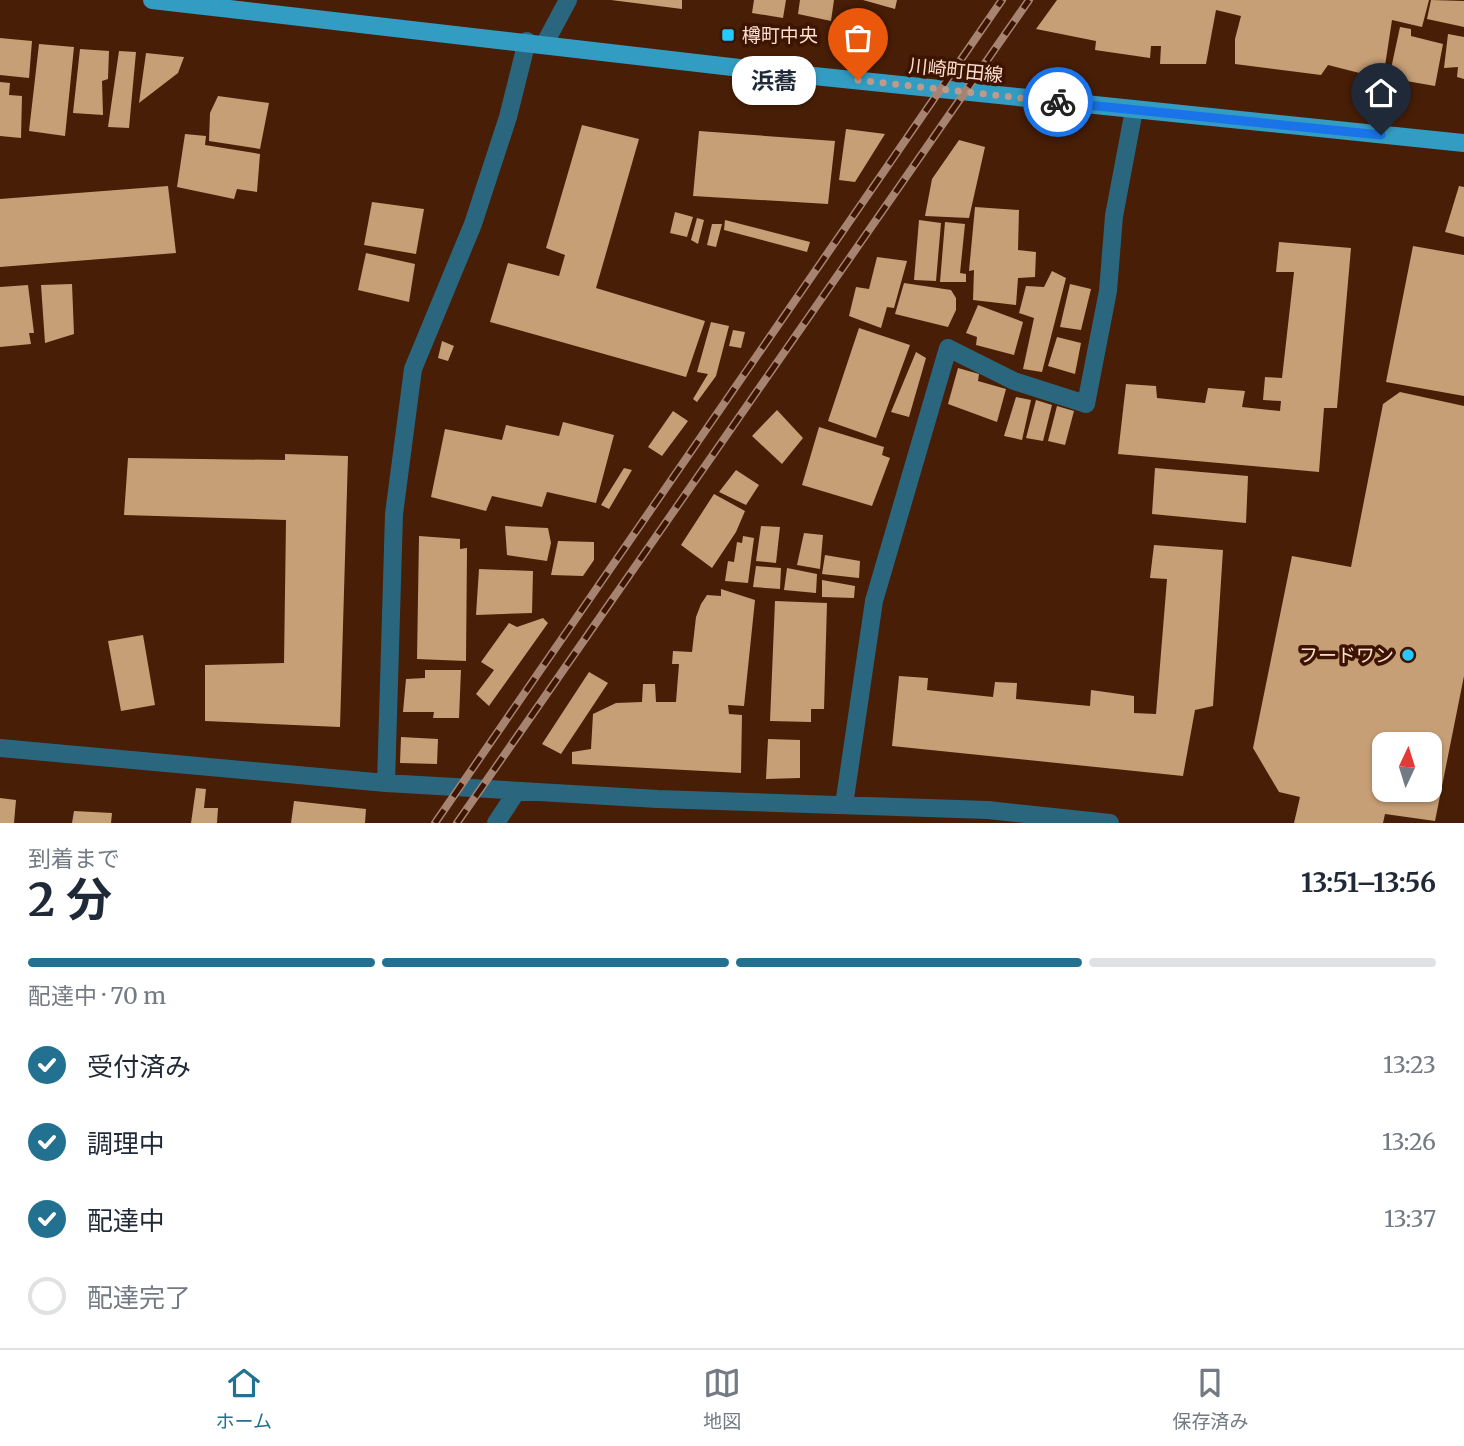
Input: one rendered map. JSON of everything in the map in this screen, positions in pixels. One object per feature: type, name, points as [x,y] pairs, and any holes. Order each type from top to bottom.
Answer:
[{"type":"main road","name":"川崎町田線","points":[[152,0],[789,73],[1464,143]]},
{"type":"street","points":[[386,783],[394,514],[413,369],[473,224],[536,42],[568,0]]},
{"type":"street","points":[[844,805],[874,601],[948,348],[1014,381],[1086,404],[1108,291],[1114,216],[1134,110]]},
{"type":"street","points":[[0,748],[386,783],[844,805],[988,817],[1110,823]]},
{"type":"street","points":[[496,823],[517,791]]},
{"type":"building","points":[[611,0],[682,0],[682,9]]},
{"type":"building","points":[[754,0],[786,0],[783,18],[752,13]]},
{"type":"building","points":[[800,0],[834,0],[831,21],[798,14]]},
{"type":"building","points":[[863,0],[897,0],[895,9]]},
{"type":"building","points":[[1057,0],[1429,0],[1422,27],[1392,20],[1383,79],[1328,65],[1321,75],[1235,64],[1235,39],[1241,16],[1216,10],[1206,64],[1160,64],[1161,46],[1151,46],[1150,58],[1095,50],[1096,41],[1036,29]]},
{"type":"building","points":[[1431,0],[1464,1],[1464,27],[1427,19]]},
{"type":"building","points":[[1400,27],[1411,29],[1411,36],[1443,44],[1435,86],[1389,78]]},
{"type":"building","points":[[1448,34],[1464,37],[1464,79],[1457,77],[1458,67],[1444,68]]},
{"type":"building","points":[[0,38],[32,41],[29,78],[0,75]]},
{"type":"building","points":[[39,44],[74,47],[65,136],[29,131]]},
{"type":"building","points":[[80,49],[109,51],[108,79],[102,81],[103,115],[73,113]]},
{"type":"building","points":[[119,51],[136,52],[129,128],[108,127]]},
{"type":"building","points":[[146,53],[184,57],[178,73],[139,103]]},
{"type":"building","points":[[0,82],[10,83],[9,95],[22,96],[21,138],[0,136]]},
{"type":"building","points":[[218,96],[269,103],[260,149],[209,141],[210,113]]},
{"type":"building","points":[[582,125],[639,139],[596,288],[705,321],[686,377],[490,322],[508,263],[559,276],[565,255],[546,248]]},
{"type":"building","points":[[846,129],[885,134],[855,182],[839,180]]},
{"type":"building","points":[[699,131],[835,141],[828,204],[693,196]]},
{"type":"building","points":[[185,134],[206,136],[205,145],[260,154],[257,192],[237,189],[234,199],[177,187]]},
{"type":"building","points":[[959,140],[985,147],[969,218],[925,216],[932,179]]},
{"type":"building","points":[[168,186],[176,253],[0,267],[0,199]]},
{"type":"building","points":[[1459,186],[1464,187],[1464,237],[1445,232]]},
{"type":"building","points":[[372,202],[424,209],[416,254],[364,245]]},
{"type":"building","points":[[975,207],[1019,210],[1018,250],[1036,252],[1035,277],[1018,278],[1016,305],[973,300],[974,270],[969,271]]},
{"type":"building","points":[[675,212],[693,217],[687,237],[670,233]]},
{"type":"building","points":[[697,218],[704,220],[698,244],[691,240]]},
{"type":"building","points":[[725,220],[810,242],[807,252],[724,230]]},
{"type":"building","points":[[919,220],[941,223],[936,281],[914,280]]},
{"type":"building","points":[[945,222],[965,224],[960,273],[966,274],[966,282],[940,282]]},
{"type":"building","points":[[712,224],[722,224],[716,247],[707,245]]},
{"type":"building","points":[[1279,242],[1351,248],[1337,408],[1324,408],[1319,472],[1118,454],[1126,384],[1156,386],[1157,398],[1205,403],[1208,388],[1245,391],[1242,407],[1280,411],[1281,401],[1263,400],[1265,377],[1282,378],[1294,272],[1276,272]]},
{"type":"building","points":[[1413,246],[1464,255],[1464,396],[1386,382]]},
{"type":"building","points":[[366,253],[415,264],[409,302],[358,290]]},
{"type":"building","points":[[877,257],[907,261],[894,308],[887,307],[881,328],[849,316],[856,287],[869,289]]},
{"type":"building","points":[[1052,271],[1066,278],[1042,372],[1023,369],[1034,318],[1019,313],[1026,286],[1044,287]]},
{"type":"building","points":[[904,283],[951,290],[956,298],[956,310],[948,327],[895,314]]},
{"type":"building","points":[[72,284],[74,334],[45,343],[41,285]]},
{"type":"building","points":[[1070,284],[1091,289],[1081,330],[1060,327]]},
{"type":"building","points":[[28,285],[34,333],[29,333],[31,344],[0,347],[0,287]]},
{"type":"building","points":[[978,305],[1023,322],[1014,355],[976,345],[977,337],[966,333]]},
{"type":"building","points":[[711,322],[729,326],[716,376],[697,402],[693,399],[708,374],[697,372]]},
{"type":"building","points":[[859,328],[910,345],[876,438],[828,421]]},
{"type":"building","points":[[733,330],[745,332],[741,348],[729,346]]},
{"type":"building","points":[[1057,337],[1081,343],[1075,374],[1048,366]]},
{"type":"building","points":[[442,341],[454,346],[448,361],[438,358]]},
{"type":"building","points":[[916,352],[926,358],[909,417],[891,412]]},
{"type":"building","points":[[958,368],[979,374],[978,381],[1006,389],[997,422],[948,404]]},
{"type":"building","points":[[1400,392],[1464,406],[1464,676],[1442,786],[1442,732],[1372,732],[1372,802],[1439,802],[1435,821],[1385,814],[1383,823],[1294,823],[1300,797],[1279,792],[1253,748],[1292,556],[1351,567],[1383,404]]},
{"type":"building","points":[[1016,397],[1031,400],[1022,440],[1004,436]]},
{"type":"building","points":[[1036,400],[1052,405],[1043,441],[1026,438]]},
{"type":"building","points":[[1057,406],[1074,411],[1065,445],[1048,441]]},
{"type":"building","points":[[777,410],[803,438],[782,464],[752,436]]},
{"type":"building","points":[[673,411],[688,421],[662,456],[648,447]]},
{"type":"building","points":[[563,422],[614,435],[596,503],[547,492],[542,507],[492,496],[486,511],[431,497],[445,429],[502,440],[506,425],[559,436]]},
{"type":"building","points":[[819,427],[884,447],[882,455],[890,458],[872,506],[802,485]]},
{"type":"building","points":[[285,454],[348,456],[340,727],[205,721],[205,665],[284,663],[286,520],[124,515],[128,458],[285,460]]},
{"type":"building","points":[[624,468],[632,470],[609,509],[601,505]]},
{"type":"building","points":[[1155,468],[1248,476],[1246,523],[1152,514]]},
{"type":"building","points":[[736,470],[759,485],[746,505],[719,492]]},
{"type":"building","points":[[714,494],[745,511],[736,532],[712,568],[681,545]]},
{"type":"building","points":[[505,526],[548,528],[551,543],[547,561],[507,555]]},
{"type":"building","points":[[761,526],[780,527],[776,563],[756,561]]},
{"type":"building","points":[[804,533],[823,535],[820,569],[797,565]]},
{"type":"building","points":[[419,536],[460,539],[460,549],[467,548],[466,661],[417,659]]},
{"type":"building","points":[[743,536],[754,538],[748,583],[725,581],[728,561],[734,562],[737,542],[742,543]]},
{"type":"building","points":[[558,541],[594,542],[594,560],[583,576],[551,575]]},
{"type":"building","points":[[1154,545],[1223,550],[1213,706],[1195,710],[1183,776],[892,746],[899,676],[928,678],[927,690],[993,697],[995,682],[1017,683],[1016,699],[1090,706],[1091,690],[1134,696],[1134,713],[1156,714],[1167,579],[1150,578]]},
{"type":"building","points":[[825,555],[860,561],[859,578],[822,574]]},
{"type":"building","points":[[756,566],[781,568],[780,589],[753,587]]},
{"type":"building","points":[[787,568],[817,574],[816,593],[784,590]]},
{"type":"building","points":[[479,569],[533,571],[532,613],[476,615]]},
{"type":"building","points":[[822,580],[855,586],[854,598],[822,597]]},
{"type":"building","points":[[721,589],[755,600],[744,706],[728,705],[729,714],[742,715],[741,773],[572,764],[572,752],[591,749],[593,714],[616,703],[642,702],[643,684],[655,684],[656,702],[676,702],[679,664],[672,664],[673,651],[692,652],[696,617],[701,604],[707,595],[721,596]]},
{"type":"building","points":[[775,601],[827,603],[824,709],[811,709],[811,722],[770,721]]},
{"type":"building","points":[[543,618],[548,623],[489,706],[476,694],[494,670],[481,662],[509,623],[517,627]]},
{"type":"building","points":[[143,635],[155,705],[121,711],[108,641]]},
{"type":"building","points":[[425,670],[461,670],[459,718],[433,718],[434,712],[403,712],[406,679],[425,678]]},
{"type":"building","points":[[589,672],[608,683],[561,754],[542,744]]},
{"type":"building","points":[[401,737],[438,739],[437,764],[400,763]]},
{"type":"building","points":[[768,739],[800,740],[800,778],[766,779]]},
{"type":"building","points":[[196,788],[206,789],[204,808],[218,808],[217,823],[191,823]]},
{"type":"building","points":[[0,798],[16,800],[14,823],[0,823]]},
{"type":"building","points":[[294,801],[366,809],[365,823],[291,823]]},
{"type":"building","points":[[74,811],[112,813],[111,823],[72,823]]},
{"type":"railway","points":[[435,823],[1002,0]]},
{"type":"railway","points":[[457,823],[1029,0]]},
{"type":"way so far","points":[[858,80],[1058,102]]},
{"type":"place","name":"樽町中央","points":[[728,35]]},
{"type":"place","name":"浜蕎","points":[[858,80]]},
{"type":"place","name":"フードワン","points":[[1408,655]]},
{"type":"route","points":[[1058,102],[1381,135]]}]
